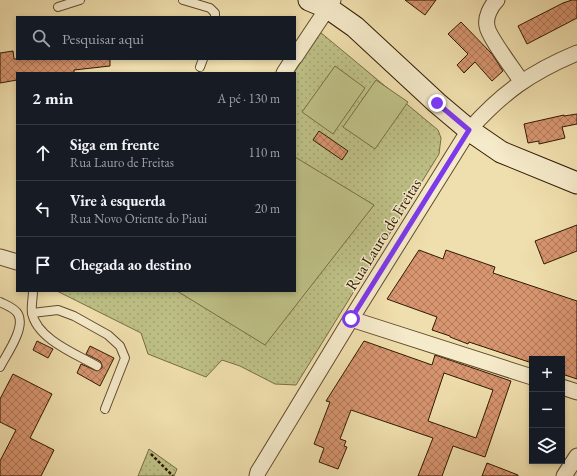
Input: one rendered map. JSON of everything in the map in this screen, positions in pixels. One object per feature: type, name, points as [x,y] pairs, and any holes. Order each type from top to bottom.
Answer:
[{"type":"street","points":[[309,0],[331,4],[437,103],[469,130],[501,152],[577,184]]},
{"type":"street","points":[[496,0],[492,4],[487,26],[492,37],[521,81]]},
{"type":"street","points":[[296,55],[331,4]]},
{"type":"street","name":"Rua Lauro de Freitas","points":[[261,475],[351,319],[469,130],[486,110],[521,81],[577,53]]},
{"type":"street","points":[[285,72],[293,60]]},
{"type":"street","points":[[0,257],[16,262]]},
{"type":"street","points":[[351,319],[529,376]]},
{"type":"street","points":[[565,388],[577,392]]},
{"type":"street","points":[[564,476],[577,456]]},
{"type":"lane","points":[[58,7],[80,0]]},
{"type":"lane","points":[[183,0],[210,8],[215,13],[215,16]]},
{"type":"lane","points":[[33,292],[32,313],[43,333],[54,342],[97,366]]},
{"type":"lane","points":[[0,302],[13,308],[18,314],[20,328],[0,367]]},
{"type":"lane","points":[[32,313],[58,310],[74,316],[108,335],[120,346],[125,358],[105,409]]},
{"type":"path","points":[[151,454],[173,476]]},
{"type":"green space","points":[[320,32],[438,130],[441,138],[439,154],[296,385],[275,384],[240,366],[222,360],[206,377],[148,354],[141,333],[59,292],[296,292],[296,72],[295,72]]},
{"type":"green space","points":[[335,66],[365,88],[333,134],[302,112]]},
{"type":"green space","points":[[376,80],[408,102],[375,149],[343,127]]},
{"type":"green space","points":[[296,158],[374,205],[265,345],[179,292],[296,292]]},
{"type":"green space","points":[[149,449],[177,469],[174,476],[138,476]]},
{"type":"building","points":[[405,0],[436,0],[425,15]]},
{"type":"building","points":[[577,0],[577,18],[527,44],[518,26],[563,3]]},
{"type":"building","points":[[461,22],[492,54],[503,71],[492,81],[475,62],[464,73],[457,65],[468,54],[448,34]]},
{"type":"building","points":[[13,51],[14,59],[16,60],[110,60],[110,66],[74,70],[74,72],[16,72],[16,80],[0,83],[0,53]]},
{"type":"building","points":[[577,114],[577,124],[562,127],[565,138],[539,144],[539,141],[528,143],[524,124],[564,115]]},
{"type":"building","points":[[319,131],[348,151],[342,160],[313,140]]},
{"type":"building","points":[[577,225],[577,251],[544,264],[535,241]]},
{"type":"building","points":[[419,250],[443,259],[446,250],[495,267],[493,273],[577,301],[577,379],[565,375],[565,356],[529,356],[529,362],[469,342],[468,344],[432,330],[437,317],[387,299]]},
{"type":"building","points":[[37,341],[53,349],[48,358],[33,350]]},
{"type":"building","points":[[364,341],[432,365],[435,355],[511,381],[485,457],[453,446],[442,476],[418,476],[433,438],[351,410],[340,439],[346,441],[344,446],[347,447],[338,469],[319,462],[324,448],[314,444],[330,402],[326,401]],"holes":[[[444,373],[493,390],[476,438],[428,421]]]},
{"type":"building","points":[[90,346],[114,358],[100,386],[77,373],[81,364],[97,371],[102,368],[100,361],[86,354]]},
{"type":"building","points":[[13,374],[52,394],[30,438],[54,450],[41,476],[0,476],[0,461],[16,430],[0,422],[0,399]]},
{"type":"building","points":[[487,463],[518,475],[518,476],[482,476]]},
{"type":"route","points":[[351,319],[469,130],[437,103]]}]
